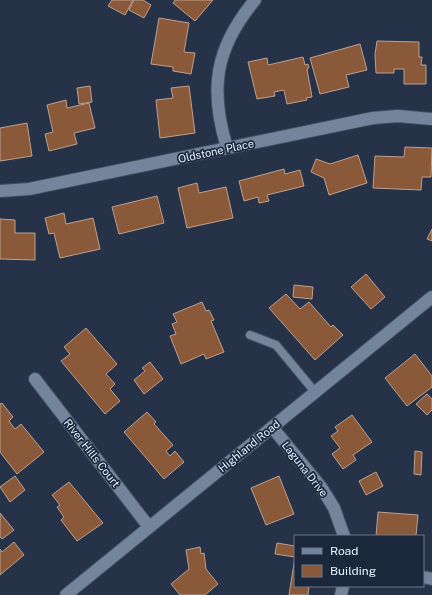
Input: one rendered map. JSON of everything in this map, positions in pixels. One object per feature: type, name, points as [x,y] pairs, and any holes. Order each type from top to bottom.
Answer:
[{"type":"street","points":[[227,148],[219,122],[216,95],[219,68],[228,42],[240,18],[255,0]]},
{"type":"street","name":"Oldstone Place","points":[[0,191],[29,189],[373,118],[398,116],[432,118]]},
{"type":"street","name":"Highland Road","points":[[66,595],[432,297]]},
{"type":"street","name":"River Hills Court","points":[[35,379],[149,526]]},
{"type":"street","name":"Laguna Drive","points":[[272,427],[321,487],[334,508],[344,535]]},
{"type":"lane","points":[[250,335],[276,345],[315,392]]},
{"type":"building","points":[[112,0],[133,0],[125,15],[108,6]]},
{"type":"building","points":[[134,0],[143,0],[151,5],[144,18],[129,10]]},
{"type":"building","points":[[175,0],[213,0],[195,21],[173,3]]},
{"type":"building","points":[[159,18],[189,23],[184,52],[195,53],[191,74],[173,71],[173,67],[151,64]]},
{"type":"building","points":[[377,41],[419,42],[419,57],[422,57],[421,65],[426,65],[426,84],[404,84],[404,69],[394,69],[394,73],[376,73],[375,54]]},
{"type":"building","points":[[360,44],[367,70],[346,75],[349,87],[320,94],[310,58]]},
{"type":"building","points":[[303,57],[305,65],[308,64],[309,68],[307,69],[312,97],[306,98],[307,100],[287,104],[284,90],[274,92],[275,96],[257,99],[248,62],[267,58],[268,65]]},
{"type":"building","points":[[90,86],[92,102],[79,104],[77,88]]},
{"type":"building","points":[[189,86],[195,133],[160,138],[156,100],[173,98],[171,88]]},
{"type":"building","points":[[66,100],[67,108],[89,103],[95,128],[74,133],[77,144],[49,151],[45,134],[53,132],[47,105]]},
{"type":"building","points":[[27,123],[32,156],[0,161],[0,128]]},
{"type":"building","points":[[405,147],[432,148],[431,177],[422,177],[421,190],[373,188],[375,156],[404,157]]},
{"type":"building","points":[[358,155],[367,183],[329,195],[324,178],[311,172],[316,159],[330,164]]},
{"type":"building","points":[[284,169],[285,174],[300,170],[304,186],[267,195],[269,201],[259,203],[258,197],[244,201],[239,181]]},
{"type":"building","points":[[197,183],[199,193],[226,187],[233,218],[187,228],[178,188]]},
{"type":"building","points":[[157,196],[164,223],[119,234],[112,207]]},
{"type":"building","points":[[64,213],[66,224],[93,218],[100,249],[60,258],[54,233],[49,234],[45,218]]},
{"type":"building","points":[[0,219],[15,220],[15,233],[35,233],[35,260],[0,259]]},
{"type":"building","points":[[432,229],[432,241],[427,239]]},
{"type":"building","points":[[366,274],[385,297],[371,309],[351,287]]},
{"type":"building","points":[[294,285],[313,287],[312,299],[293,297]]},
{"type":"building","points":[[286,294],[300,309],[309,302],[331,327],[333,325],[343,335],[315,360],[269,308]]},
{"type":"building","points":[[202,302],[206,311],[209,310],[214,320],[211,321],[224,352],[206,359],[204,354],[181,364],[170,336],[176,334],[172,324],[177,322],[173,314]]},
{"type":"building","points":[[86,328],[117,364],[106,374],[115,384],[110,389],[120,401],[105,414],[61,361],[70,354],[64,347]]},
{"type":"building","points":[[415,354],[432,376],[432,387],[407,406],[385,378]]},
{"type":"building","points":[[150,362],[163,379],[144,394],[134,380],[145,371],[142,368]]},
{"type":"building","points":[[427,394],[432,399],[432,410],[427,415],[416,404]]},
{"type":"building","points":[[2,403],[13,417],[9,421],[15,429],[21,424],[44,452],[17,474],[0,452],[0,404]]},
{"type":"building","points":[[147,412],[156,422],[154,424],[173,445],[166,451],[170,456],[175,451],[184,462],[164,479],[124,432]]},
{"type":"building","points":[[352,415],[372,442],[353,455],[356,460],[343,469],[332,454],[340,448],[331,436],[338,431],[335,427]]},
{"type":"building","points":[[415,451],[422,452],[421,475],[414,474]]},
{"type":"building","points":[[376,472],[383,486],[366,495],[359,481]]},
{"type":"building","points":[[15,476],[25,490],[10,502],[0,487]]},
{"type":"building","points":[[279,476],[294,514],[266,525],[251,488]]},
{"type":"building","points":[[69,482],[103,523],[77,541],[61,520],[64,517],[57,507],[60,505],[52,495]]},
{"type":"building","points":[[378,512],[418,515],[416,535],[376,535]]},
{"type":"building","points":[[0,513],[14,530],[2,539],[0,537]]},
{"type":"building","points":[[14,542],[24,555],[0,575],[0,549],[2,552]]},
{"type":"building","points":[[277,543],[294,546],[294,557],[275,554]]},
{"type":"building","points":[[200,547],[201,554],[204,553],[206,569],[218,584],[205,595],[180,595],[171,584],[189,569],[186,550]]},
{"type":"building","points":[[294,563],[294,587],[309,587],[308,595],[289,595]]}]
